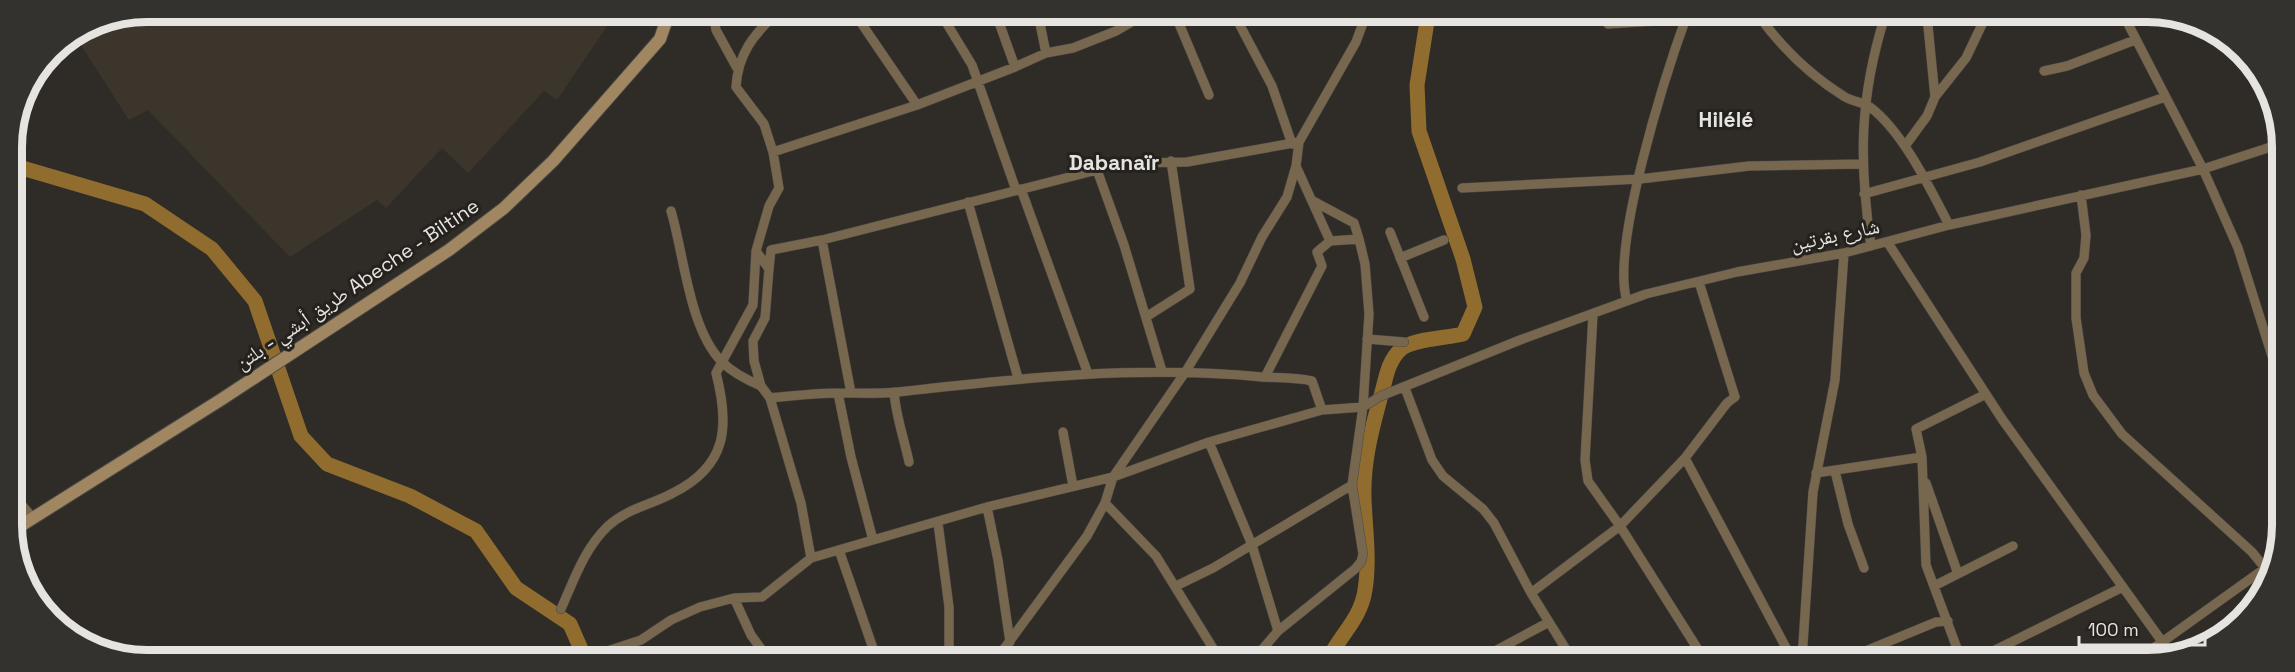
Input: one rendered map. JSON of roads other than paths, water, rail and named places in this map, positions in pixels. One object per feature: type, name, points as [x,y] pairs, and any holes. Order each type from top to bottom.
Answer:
[{"type":"main road","name":"طريق أبشي - بلتن Abeche - Biltine","points":[[22,525],[222,399],[449,250],[504,208],[553,161],[660,39],[666,22]]},
{"type":"street","points":[[715,22],[716,30],[737,68]]},
{"type":"street","points":[[561,609],[579,567],[592,544],[608,527],[627,511],[674,493],[705,472],[723,441],[722,395],[716,373],[753,305],[756,250],[769,206],[778,188],[773,152],[764,124],[736,87],[737,68],[751,40],[768,22]]},
{"type":"street","points":[[860,22],[917,105]]},
{"type":"street","points":[[946,22],[979,82],[1088,374]]},
{"type":"street","points":[[999,22],[1015,67]]},
{"type":"street","points":[[1040,22],[1046,53]]},
{"type":"street","points":[[773,152],[917,105],[979,82],[1046,53],[1072,48],[1130,22]]},
{"type":"street","points":[[1178,22],[1209,95]]},
{"type":"street","points":[[1004,650],[1087,536],[1105,503],[1113,477],[1186,371],[1240,283],[1262,237],[1287,197],[1296,166],[1296,143],[1272,86],[1237,22]]},
{"type":"street","points":[[617,650],[641,640],[671,620],[700,607],[734,598],[762,597],[811,558],[801,503],[770,398],[761,386],[754,361],[753,341],[765,318],[771,250],[822,240],[1097,170],[1114,163],[1207,159],[1296,143],[1356,42],[1363,22]]},
{"type":"street","points":[[1608,24],[1630,22]]},
{"type":"street","points":[[1627,301],[1622,280],[1628,227],[1666,77],[1684,22]]},
{"type":"street","points":[[1764,22],[1787,50],[1810,72],[1849,99],[1869,105],[1905,146],[1949,225]]},
{"type":"street","points":[[1871,246],[1861,164],[1864,104],[1884,22]]},
{"type":"street","points":[[1928,22],[1935,97]]},
{"type":"street","points":[[1905,146],[1927,116],[1935,97],[1966,58],[1983,22]]},
{"type":"street","points":[[2127,22],[2203,169],[2238,248],[2272,346]]},
{"type":"street","points":[[2044,71],[2067,66],[2135,40]]},
{"type":"street","points":[[1864,194],[1980,162],[2165,97]]},
{"type":"street","name":"شارع بقرتين","points":[[811,558],[939,523],[987,507],[1113,477],[1209,442],[1322,411],[1363,407],[1520,340],[1627,301],[1737,272],[1844,253],[1949,225],[2203,169],[2272,147]]},
{"type":"street","points":[[1146,317],[1190,289],[1171,161]]},
{"type":"street","points":[[1462,188],[1640,179],[1749,166],[1861,164]]},
{"type":"street","points":[[1296,166],[1330,241]]},
{"type":"street","points":[[1097,170],[1146,317],[1161,371]]},
{"type":"street","points":[[2081,195],[2086,236],[2084,258],[2076,273],[2076,318],[2084,373],[2093,395],[2122,434],[2252,552],[2264,568]]},
{"type":"street","points":[[1262,649],[1278,631],[1361,562],[1363,554],[1352,485],[1363,407],[1368,291],[1354,223],[1312,201]]},
{"type":"street","points":[[968,202],[1018,378]]},
{"type":"street","points":[[671,211],[695,310],[711,349],[722,363],[741,377],[761,386]]},
{"type":"street","points":[[1390,232],[1424,317]]},
{"type":"street","points":[[1265,377],[1322,266],[1317,252],[1330,241],[1359,239]]},
{"type":"street","points":[[822,240],[851,393]]},
{"type":"street","points":[[1400,258],[1444,240]]},
{"type":"street","points":[[1888,243],[1986,394],[2166,648]]},
{"type":"street","points":[[756,250],[769,269]]},
{"type":"street","points":[[1803,649],[1816,473],[1835,380],[1844,253]]},
{"type":"street","points":[[1531,593],[1620,526],[1685,458],[1727,403],[1735,397],[1699,282]]},
{"type":"street","points":[[1593,314],[1585,471],[1588,481],[1620,526],[1698,649]]},
{"type":"street","points":[[1366,339],[1404,342]]},
{"type":"street","points":[[770,398],[894,392],[1018,378],[1186,371],[1228,372],[1312,381],[1322,411]]},
{"type":"street","points":[[1405,388],[1432,460],[1443,476],[1483,509],[1494,523],[1531,593],[1566,649]]},
{"type":"street","points":[[894,392],[896,418],[904,435],[909,462]]},
{"type":"street","points":[[838,393],[850,457],[873,540]]},
{"type":"street","points":[[1958,649],[1926,565],[1922,457],[1916,429],[1986,394]]},
{"type":"street","points":[[1063,432],[1073,486]]},
{"type":"street","points":[[1209,442],[1252,545],[1278,631]]},
{"type":"street","points":[[1816,473],[1922,457]]},
{"type":"street","points":[[1685,458],[1787,649]]},
{"type":"street","points":[[1835,471],[1848,524],[1864,568]]},
{"type":"street","points":[[1923,474],[1958,574]]},
{"type":"street","points":[[1176,586],[1252,545],[1352,485]]},
{"type":"street","points":[[1105,503],[1156,556],[1214,649]]},
{"type":"street","points":[[22,505],[33,518]]},
{"type":"street","points":[[987,507],[1010,642]]},
{"type":"street","points":[[939,523],[949,607],[948,650]]},
{"type":"street","points":[[1934,586],[2013,546]]},
{"type":"street","points":[[839,550],[873,650]]},
{"type":"street","points":[[2154,649],[2262,574]]},
{"type":"street","points":[[1997,649],[2123,587]]},
{"type":"street","points":[[734,598],[751,635],[762,650]]},
{"type":"street","points":[[1870,649],[1936,622],[1948,621]]},
{"type":"street","points":[[1498,649],[1549,622]]},
{"type":"waterway","points":[[1334,649],[1355,617],[1365,590],[1366,460],[1389,366],[1396,354],[1406,346],[1421,341],[1463,334],[1475,307],[1463,259],[1419,131],[1417,85],[1427,22]]},
{"type":"waterway","points":[[23,168],[145,204],[212,249],[255,301],[301,436],[327,464],[410,496],[476,531],[516,588],[570,624],[581,650]]},
{"type":"district","name":"Hilélé","points":[[1726,120]]},
{"type":"district","name":"Dabanaïr","points":[[1114,163]]}]
